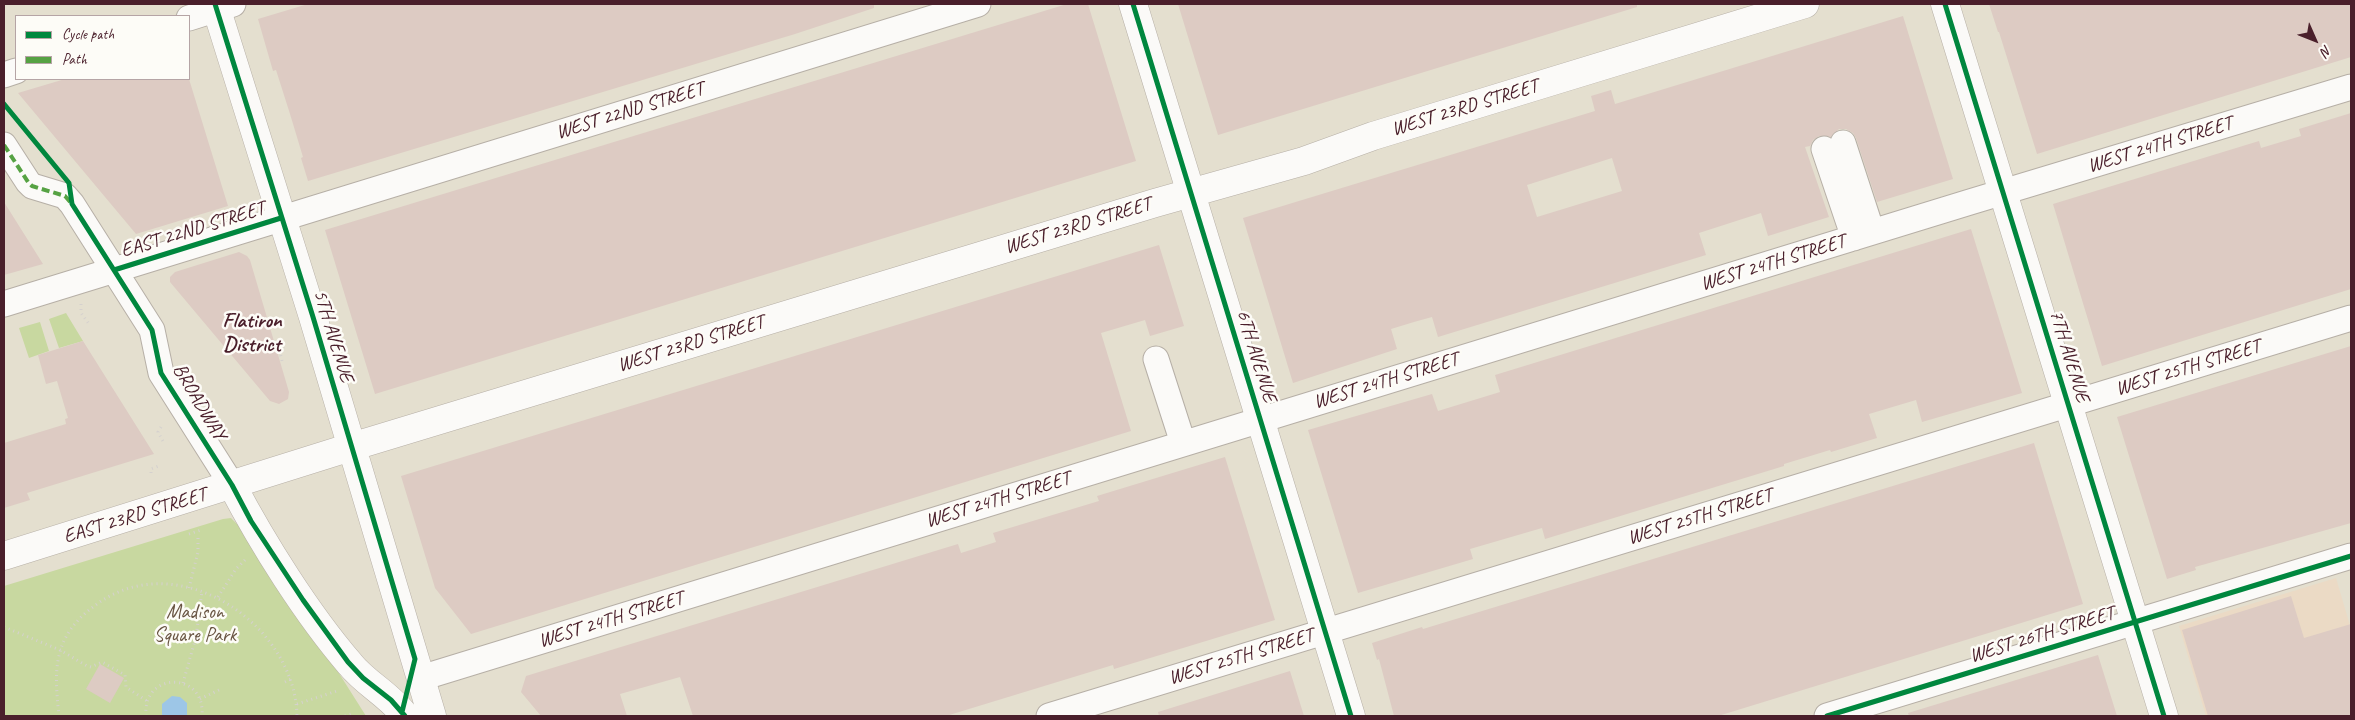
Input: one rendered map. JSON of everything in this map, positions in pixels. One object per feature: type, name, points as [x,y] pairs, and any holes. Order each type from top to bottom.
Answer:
[{"type":"main road","name":"6TH AVENUE","points":[[1133,4],[1351,716]]},
{"type":"main road","name":"WEST 23RD STREET","points":[[351,447],[1191,193],[1304,161],[1373,136],[1805,4]]},
{"type":"main road","name":"7TH AVENUE","points":[[1945,4],[2164,716]]},
{"type":"main road","name":"5TH AVENUE","points":[[222,5],[281,218],[432,716]]},
{"type":"main road","name":"EAST 23RD STREET","points":[[4,556],[351,447]]},
{"type":"main road","points":[[232,485],[251,521],[303,600],[348,662],[367,682],[391,700],[405,716]]},
{"type":"street","name":"WEST 22ND STREET","points":[[281,218],[978,4]]},
{"type":"street","points":[[190,18],[222,5]]},
{"type":"street","name":"WEST 24TH STREET","points":[[421,678],[2003,192],[2351,88]]},
{"type":"street","name":"BROADWAY","points":[[4,145],[32,186],[65,196],[72,204],[152,330],[161,373],[232,485]]},
{"type":"street","points":[[1833,146],[1863,235]]},
{"type":"street","name":"EAST 22ND STREET","points":[[4,304],[281,218]]},
{"type":"street","name":"WEST 25TH STREET","points":[[1048,716],[2351,318]]},
{"type":"street","points":[[1156,359],[1183,444]]},
{"type":"street","name":"WEST 26TH STREET","points":[[1828,716],[2351,556]]},
{"type":"path","points":[[81,304],[81,313],[88,324]]},
{"type":"path","points":[[282,361],[280,352],[284,347]]},
{"type":"path","points":[[162,427],[158,432],[164,442]]},
{"type":"path","points":[[151,473],[151,468],[161,465]]},
{"type":"path","points":[[189,534],[202,530]]},
{"type":"path","points":[[189,588],[198,552],[198,537]]},
{"type":"path","points":[[218,597],[236,569],[246,559]]},
{"type":"path","points":[[59,716],[57,682],[60,650],[74,625],[99,602],[115,593],[146,583],[161,583],[202,591],[218,597],[246,616],[264,634],[283,661],[291,679],[297,704],[297,716]]},
{"type":"path","points":[[183,683],[196,637],[202,591]]},
{"type":"path","points":[[4,627],[60,650],[87,666],[92,667],[102,662],[114,667],[125,675],[128,690],[147,701]]},
{"type":"path","points":[[286,682],[291,679]]},
{"type":"path","points":[[146,716],[147,701],[157,688],[164,684],[177,682],[192,688],[200,699],[202,716]]},
{"type":"path","points":[[200,699],[219,690]]},
{"type":"path","points":[[297,704],[337,691]]},
{"type":"path","points":[[345,716],[351,714]]},
{"type":"shaded area","points":[[2336,578],[2351,629],[2351,716],[2206,716],[2179,626]]},
{"type":"green space","points":[[66,313],[83,341],[59,348],[49,319]]},
{"type":"green space","points":[[40,322],[49,351],[29,358],[19,328]]},
{"type":"green space","name":"Madison Square Park","points":[[231,518],[238,525],[323,648],[366,716],[4,716],[4,586]]},
{"type":"water","points":[[172,696],[180,697],[187,703],[187,716],[162,716],[162,704]]},
{"type":"building","points":[[308,4],[874,4],[874,8],[795,34],[308,181],[290,114],[276,70],[273,71],[258,19]]},
{"type":"building","points":[[1067,4],[1088,4],[1136,161],[375,394],[325,230]]},
{"type":"building","points":[[1178,4],[1637,4],[1637,7],[1218,135]]},
{"type":"building","points":[[1989,4],[2351,4],[2351,57],[2037,154]]},
{"type":"building","points":[[1903,16],[1953,179],[1877,202],[1856,138],[1853,133],[1846,129],[1839,129],[1831,137],[1819,136],[1813,140],[1810,146],[1805,147],[1829,217],[1768,236],[1761,213],[1699,233],[1706,255],[1438,337],[1432,317],[1391,329],[1397,349],[1293,383],[1243,218],[1595,111],[1591,96],[1611,90],[1615,104]],"holes":[[[1612,158],[1622,191],[1537,217],[1527,185]]]},
{"type":"building","points":[[62,80],[189,80],[228,206],[136,234],[18,93]]},
{"type":"building","points":[[2351,113],[2351,289],[2102,366],[2053,204],[2259,141],[2261,148],[2301,136],[2299,129]]},
{"type":"building","points":[[4,202],[43,264],[4,275]]},
{"type":"building","points":[[1971,229],[2022,393],[1922,422],[1916,400],[1869,414],[1877,438],[1831,452],[1830,450],[1784,464],[1784,466],[1545,539],[1542,528],[1470,549],[1473,559],[1358,593],[1308,430],[1432,394],[1438,411],[1500,392],[1495,375]]},
{"type":"building","points":[[1159,245],[1184,326],[1150,336],[1145,320],[1101,333],[1131,431],[471,634],[435,588],[401,476]]},
{"type":"building","points":[[239,252],[250,260],[289,392],[288,399],[279,404],[270,401],[170,282],[170,277],[175,272]]},
{"type":"building","points":[[83,341],[154,454],[27,493],[30,500],[4,508],[4,443],[66,424],[65,419],[68,418],[57,381],[46,384],[38,355]]},
{"type":"building","points":[[2351,346],[2351,523],[2195,567],[2196,570],[2167,579],[2117,417]]},
{"type":"building","points":[[2034,443],[2083,604],[1718,716],[1394,716],[1379,659],[1377,660],[1372,643]]},
{"type":"building","points":[[1225,457],[1275,620],[1114,669],[1113,665],[946,716],[693,716],[680,677],[620,694],[627,716],[541,716],[521,692],[526,676],[958,544],[961,553],[996,542],[993,533],[1099,501],[1097,496]]},
{"type":"building","points":[[2291,596],[2304,638],[2351,624],[2351,716],[2208,716],[2182,630]]},
{"type":"building","points":[[2098,655],[2117,716],[1909,716],[1908,713]]},
{"type":"building","points":[[100,664],[124,678],[110,703],[86,689]]},
{"type":"building","points":[[1290,671],[1304,716],[1159,716],[1158,712]]},
{"type":"marked path","points":[[4,145],[32,186],[65,196],[72,204]]},
{"type":"cycle path","points":[[215,4],[313,317],[415,659],[402,712]]},
{"type":"cycle path","points":[[1133,4],[1351,716]]},
{"type":"cycle path","points":[[1945,4],[2164,716]]},
{"type":"cycle path","points":[[4,104],[69,183],[72,204],[152,330],[161,373],[232,485],[251,521],[303,600],[348,662],[363,678],[391,700],[405,716]]},
{"type":"cycle path","points":[[114,270],[281,218]]},
{"type":"cycle path","points":[[1827,716],[2351,556]]},
{"type":"district","name":"Flatiron District","points":[[252,333]]}]
